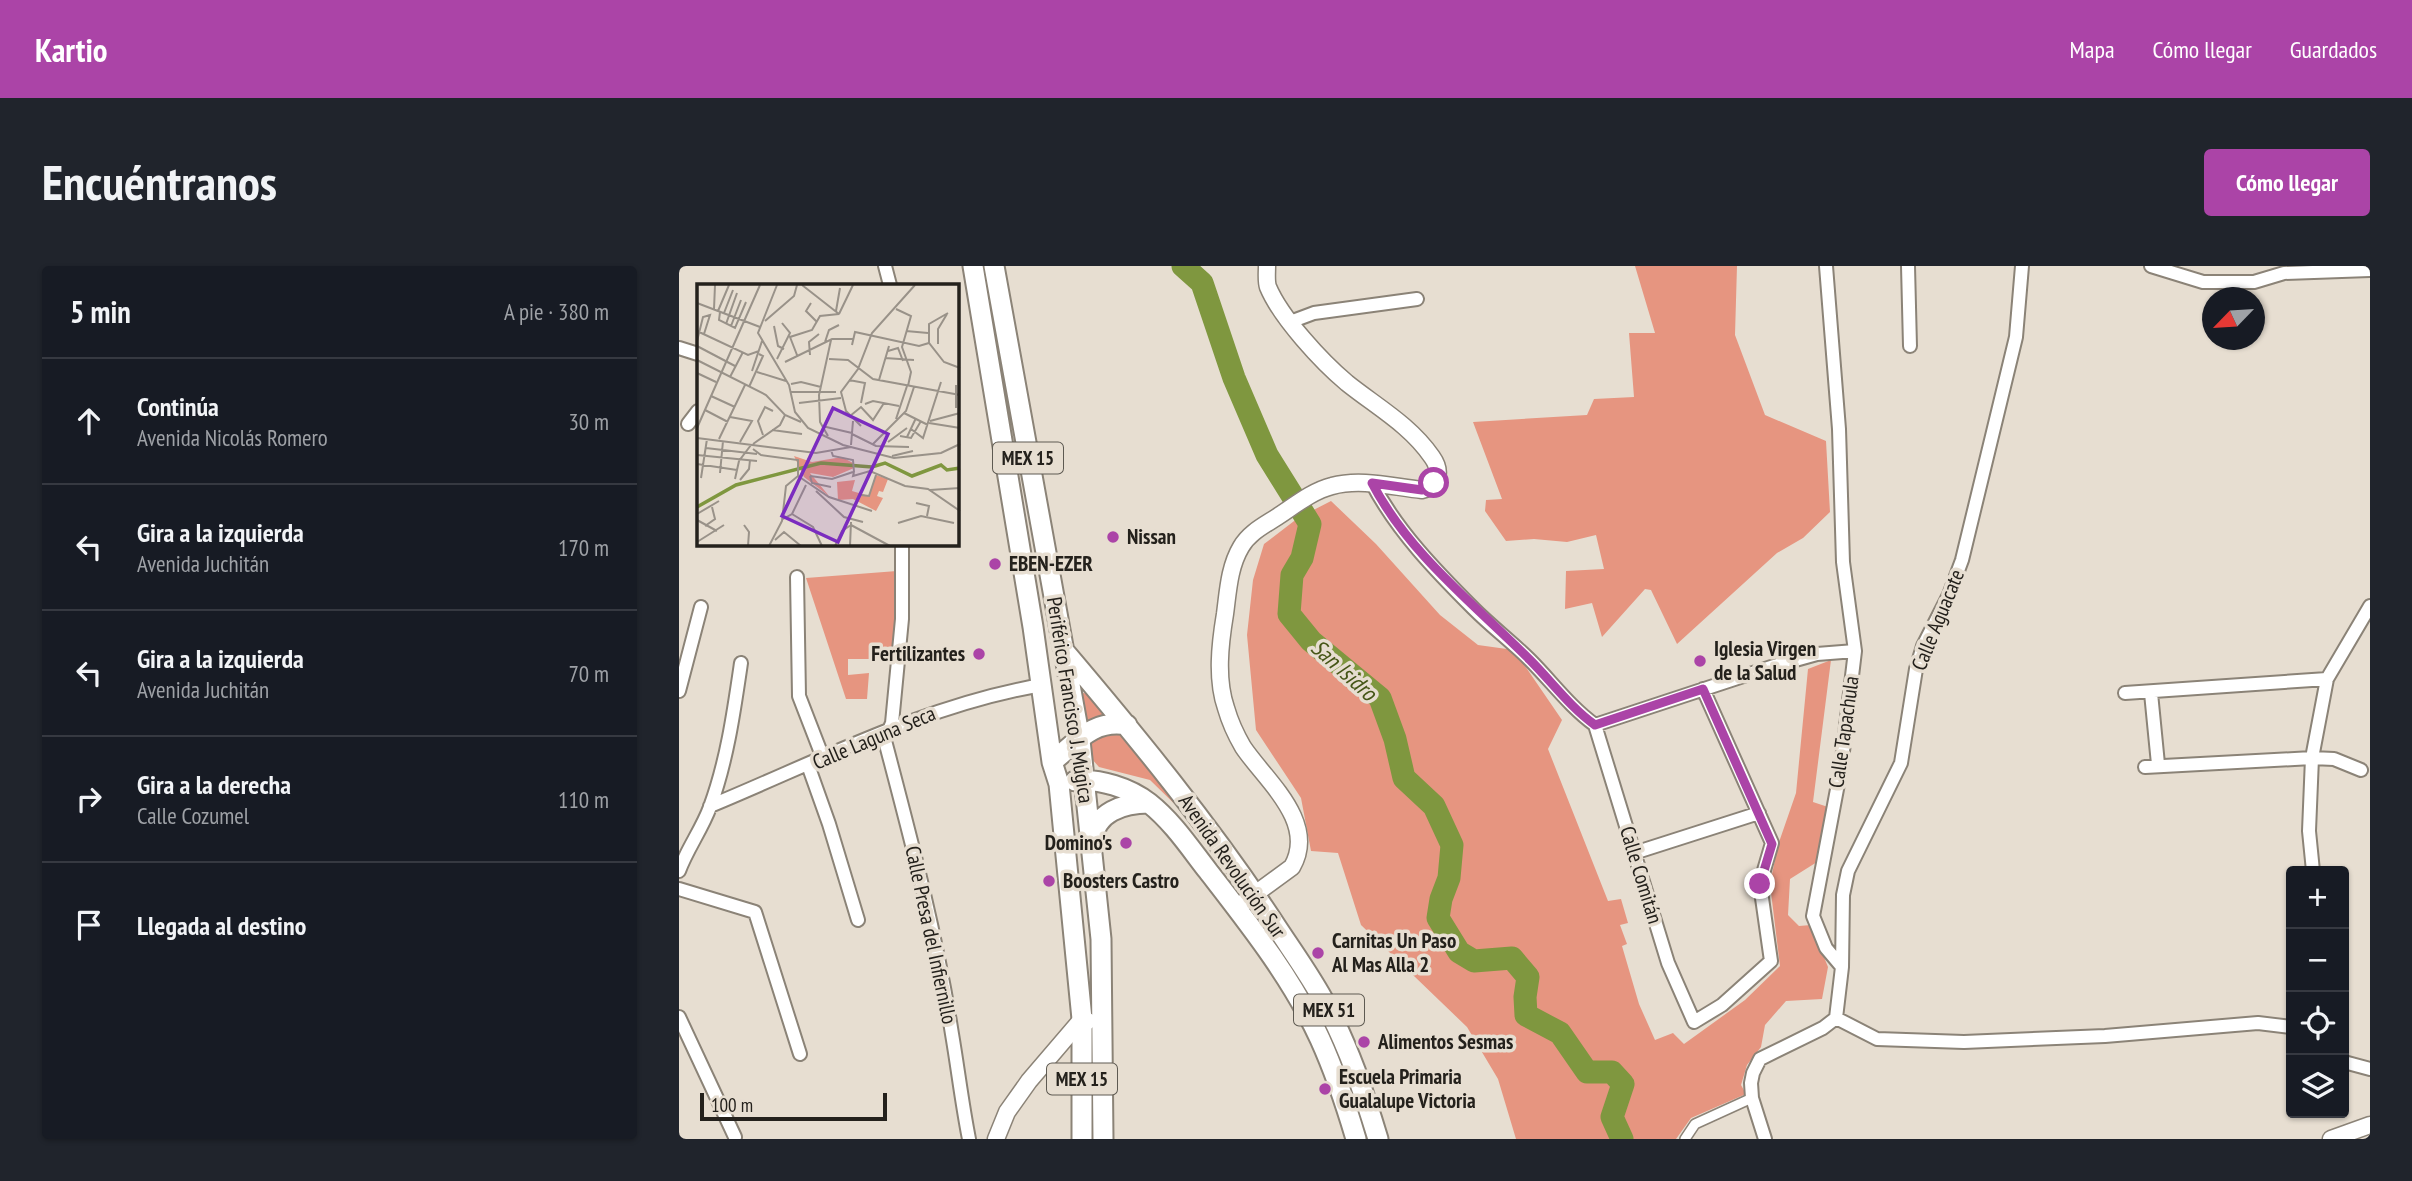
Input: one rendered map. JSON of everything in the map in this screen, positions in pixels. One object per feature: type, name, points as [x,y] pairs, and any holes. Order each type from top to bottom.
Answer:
[{"type":"main road","name":"Periférico Francisco J. Múgica","points":[[973,266],[1033,626],[1052,762],[1059,784],[1082,1019],[1082,1139]]},
{"type":"main road","name":"Periférico Francisco J. Múgica","points":[[993,266],[1080,740],[1101,939],[1103,1139]]},
{"type":"main road","name":"Avenida Revolución Sur","points":[[1033,626],[1063,650],[1127,725],[1168,776],[1254,894],[1326,1005],[1359,1077],[1378,1139]]},
{"type":"main road","points":[[1052,762],[1095,727],[1112,723],[1127,725]]},
{"type":"main road","name":"Avenida Revolución Sur","points":[[1059,784],[1085,780],[1122,788],[1149,803],[1170,822],[1279,968],[1319,1037],[1338,1082],[1356,1139]]},
{"type":"main road","points":[[1092,853],[1093,834],[1106,815],[1125,804],[1149,803]]},
{"type":"street","points":[[885,266],[890,284]]},
{"type":"street","points":[[1236,908],[1292,867],[1297,858],[1294,822],[1283,797],[1244,748],[1235,731],[1225,706],[1220,681],[1223,625],[1232,567],[1239,549],[1248,536],[1314,493],[1333,485],[1372,483],[1422,490],[1434,483],[1439,471],[1433,458],[1406,426],[1347,382],[1290,322],[1279,308],[1267,284],[1267,266]]},
{"type":"street","name":"Calle Tapachula","points":[[1826,266],[1839,429],[1843,562],[1855,651],[1841,768],[1813,916],[1826,948],[1842,967]]},
{"type":"street","points":[[1909,266],[1910,346]]},
{"type":"street","name":"Calle Aguacate","points":[[1842,967],[1843,895],[1848,871],[1901,764],[1910,698],[1920,658],[1962,560],[2016,337],[2022,266]]},
{"type":"street","points":[[2151,266],[2203,282],[2254,282],[2284,273],[2365,268]]},
{"type":"street","points":[[1290,322],[1314,313],[1417,299]]},
{"type":"street","points":[[679,348],[697,354]]},
{"type":"street","points":[[688,424],[697,412]]},
{"type":"street","points":[[1372,483],[1386,510],[1431,563],[1475,610],[1528,658],[1580,714],[1595,725],[1817,654],[1855,651]]},
{"type":"street","name":"Calle Presa del Infiernillo","points":[[901,546],[902,619],[892,723],[886,731],[926,904],[952,1033],[969,1139]]},
{"type":"street","points":[[797,577],[799,696],[823,758]]},
{"type":"street","points":[[2312,866],[2309,831],[2312,758],[2327,679],[2370,606]]},
{"type":"street","points":[[679,691],[701,607]]},
{"type":"street","points":[[679,869],[694,844],[710,806],[730,731],[741,663]]},
{"type":"street","points":[[2125,693],[2327,679]]},
{"type":"street","name":"Calle Laguna Seca","points":[[710,806],[917,718],[965,702],[1042,685]]},
{"type":"street","points":[[1634,853],[1759,813],[1703,689]]},
{"type":"street","points":[[2151,693],[2151,766],[2312,758],[2334,759],[2361,769]]},
{"type":"street","name":"Calle Comitán","points":[[1595,725],[1671,973],[1694,1022],[1722,1005],[1771,961],[1760,884],[1772,844],[1759,813]]},
{"type":"street","points":[[808,765],[858,920]]},
{"type":"street","points":[[679,889],[755,912],[800,1054]]},
{"type":"street","points":[[1765,1139],[1752,1098],[1753,1073],[1760,1059],[1823,1028],[1836,1018],[1842,967]]},
{"type":"street","points":[[679,1017],[735,1137]]},
{"type":"street","points":[[1836,1018],[1877,1039],[1964,1042],[2105,1036],[2258,1023],[2286,1026]]},
{"type":"street","points":[[996,1139],[1007,1112],[1029,1081],[1082,1019],[1103,1027]]},
{"type":"street","points":[[2349,1063],[2370,1069]]},
{"type":"street","points":[[1685,1139],[1696,1124],[1752,1098]]},
{"type":"street","points":[[2331,1139],[2370,1125]]},
{"type":"shaded area","points":[[1635,266],[1737,266],[1735,335],[1765,415],[1826,441],[1830,512],[1803,538],[1777,553],[1677,644],[1651,590],[1645,589],[1602,637],[1592,603],[1565,609],[1566,571],[1604,569],[1596,535],[1567,542],[1534,539],[1506,541],[1485,511],[1486,500],[1502,499],[1473,422],[1587,415],[1594,399],[1634,397],[1629,333],[1655,333]]},
{"type":"shaded area","points":[[1331,501],[1376,544],[1440,615],[1478,645],[1514,650],[1562,720],[1548,749],[1608,901],[1621,899],[1628,923],[1620,925],[1627,944],[1622,946],[1639,1004],[1655,1040],[1673,1033],[1684,1044],[1745,1000],[1780,966],[1770,884],[1778,845],[1796,793],[1808,669],[1831,660],[1813,802],[1828,807],[1817,862],[1790,879],[1788,915],[1799,926],[1811,925],[1828,967],[1822,999],[1786,1001],[1765,1025],[1761,1047],[1747,1065],[1741,1085],[1746,1094],[1691,1118],[1676,1139],[1516,1139],[1498,1079],[1467,1027],[1361,925],[1338,853],[1311,851],[1301,798],[1256,730],[1247,635],[1253,580],[1264,544],[1298,518]]},
{"type":"shaded area","points":[[897,571],[898,618],[890,659],[848,659],[848,675],[869,673],[867,699],[846,699],[806,578]]},
{"type":"shaded area","points":[[1083,693],[1090,694],[1190,819],[1150,780],[1099,767],[1091,758],[1078,699]]},
{"type":"waterway","name":"San Isidro","points":[[1183,266],[1202,283],[1234,378],[1267,455],[1310,524],[1302,558],[1292,575],[1289,614],[1311,641],[1380,698],[1395,739],[1404,778],[1434,806],[1452,845],[1449,878],[1441,899],[1438,918],[1459,952],[1474,961],[1512,958],[1528,977],[1526,1015],[1560,1033],[1587,1072],[1612,1072],[1623,1084],[1612,1117],[1622,1139]]},
{"type":"place","name":"Nissan","points":[[1113,537]]},
{"type":"place","name":"EBEN-EZER","points":[[995,564]]},
{"type":"place","name":"Fertilizantes","points":[[979,654]]},
{"type":"place","name":"Iglesia Virgen de la Salud","points":[[1700,661]]},
{"type":"place","name":"Domino's","points":[[1126,843]]},
{"type":"place","name":"Boosters Castro","points":[[1049,881]]},
{"type":"place","name":"Carnitas Un Paso Al Mas Alla 2","points":[[1318,953]]},
{"type":"place","name":"Alimentos Sesmas","points":[[1364,1042]]},
{"type":"place","name":"Escuela Primaria Gualalupe Victoria","points":[[1325,1089]]},
{"type":"route","points":[[1434,483],[1422,490],[1372,483],[1386,510],[1431,563],[1475,610],[1528,658],[1580,714],[1595,725],[1703,689],[1772,844],[1760,884]]}]
